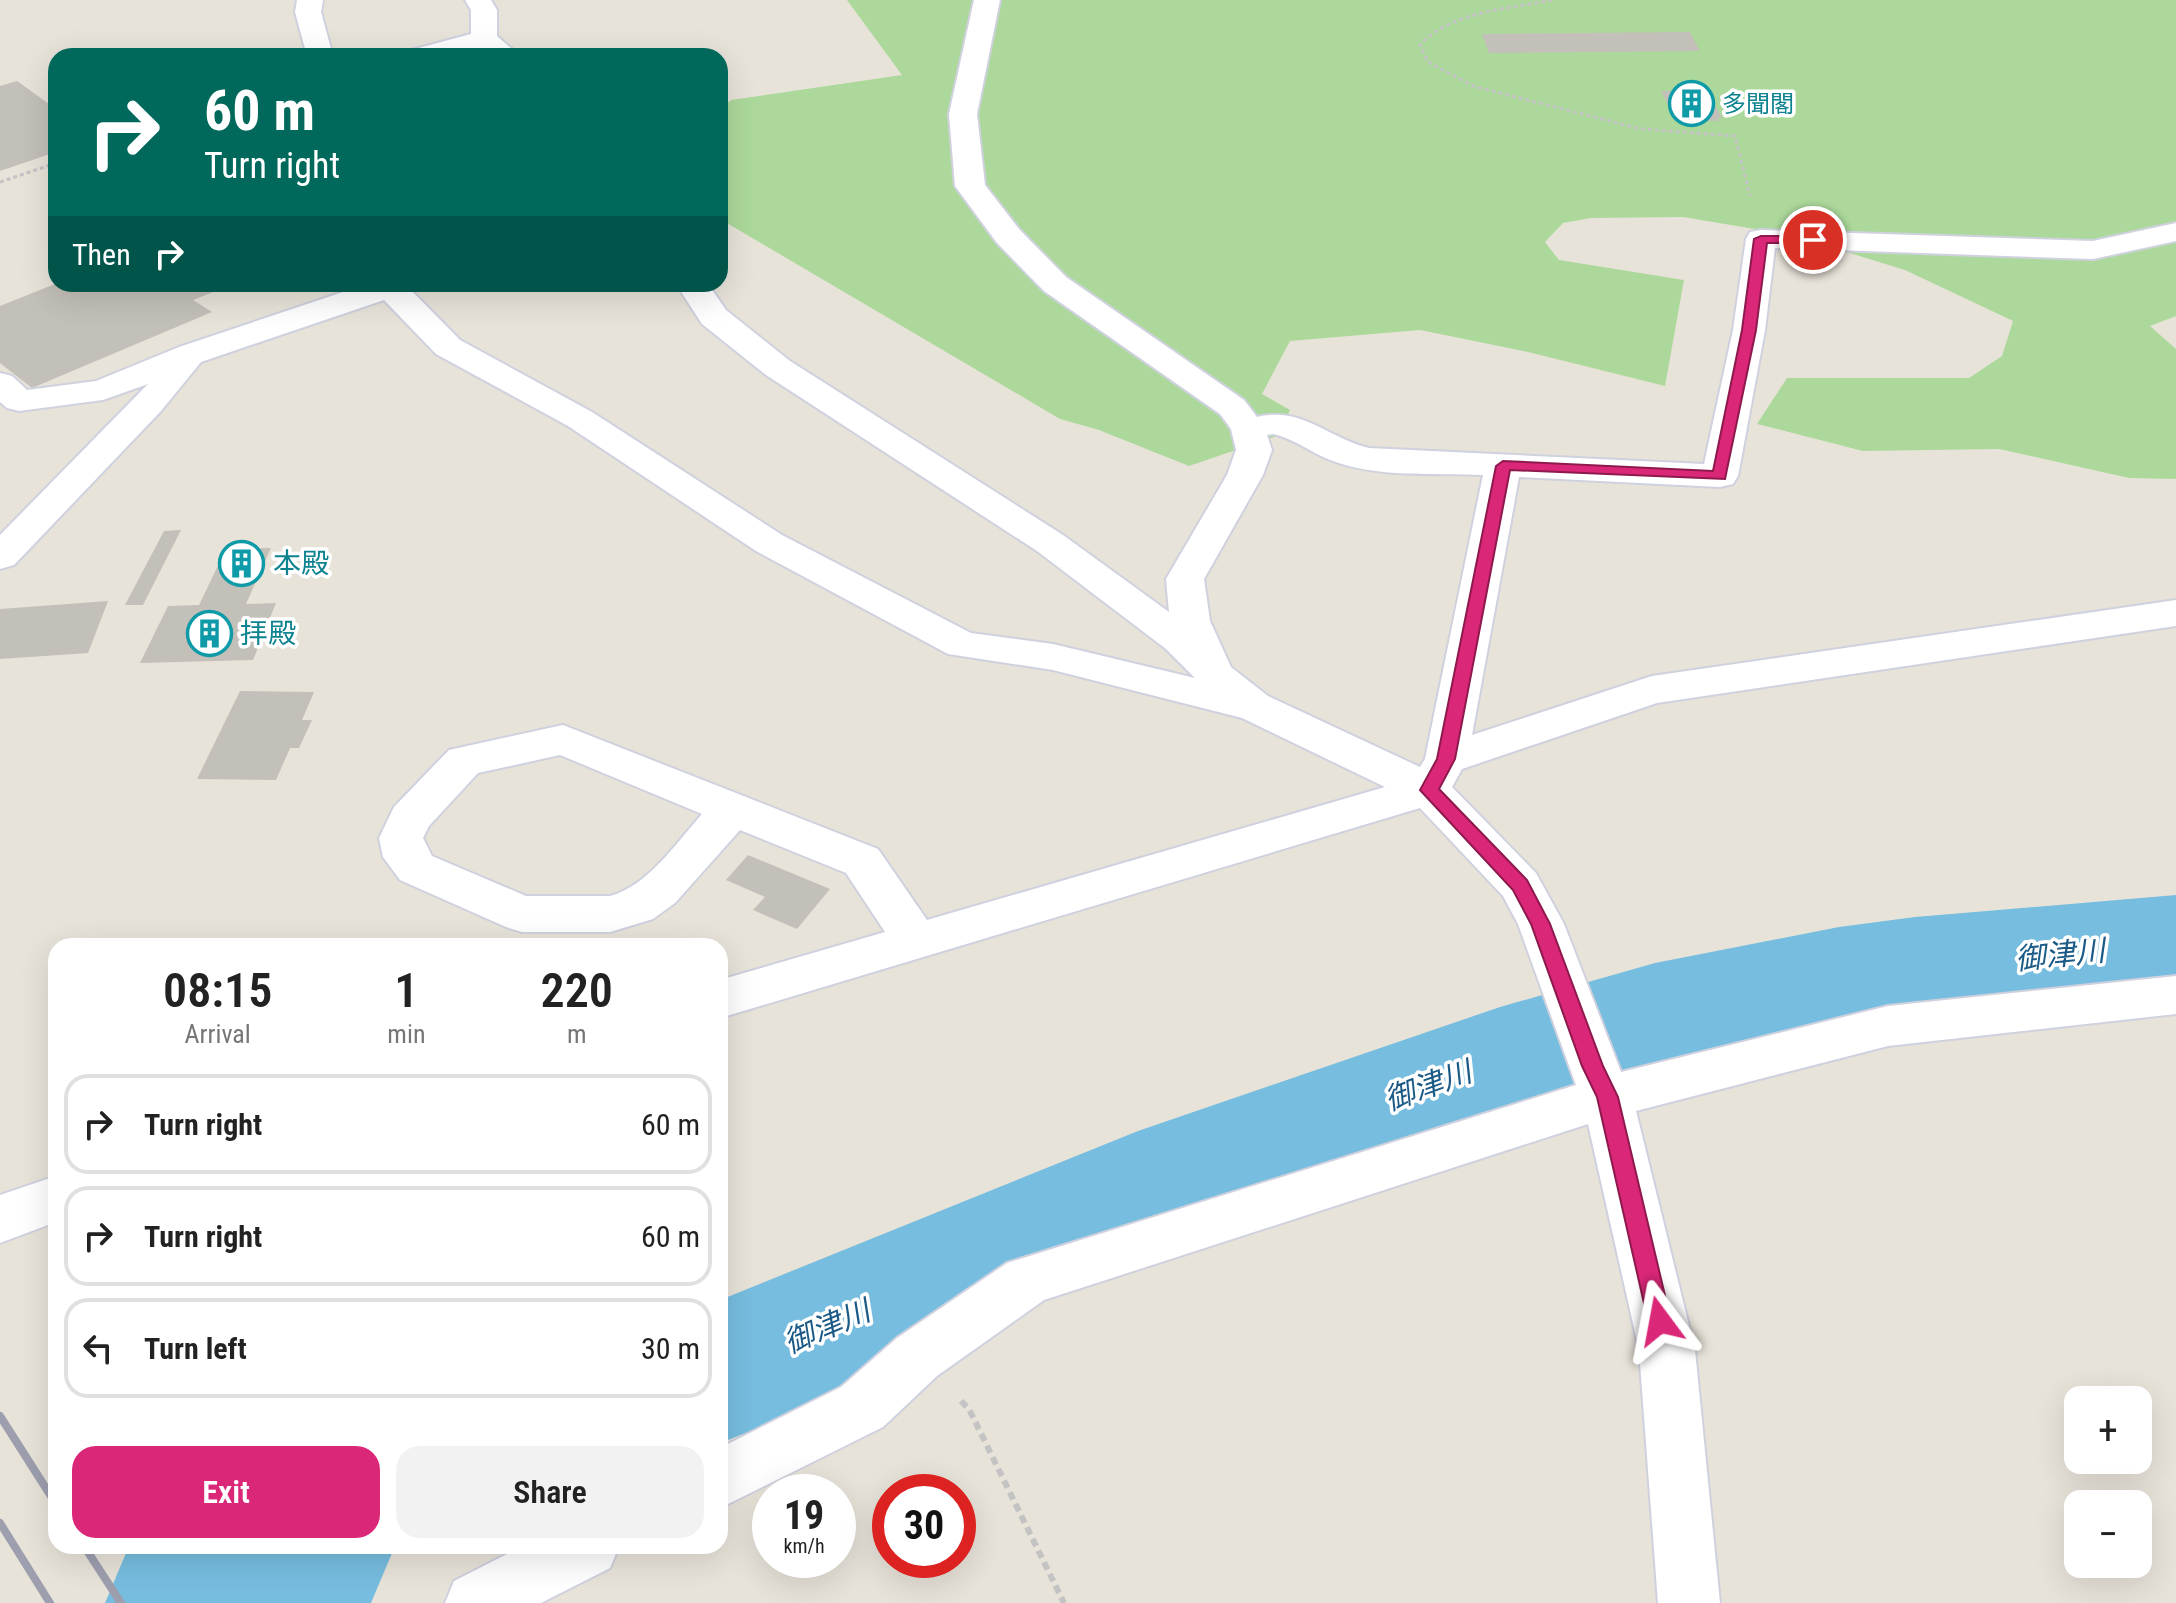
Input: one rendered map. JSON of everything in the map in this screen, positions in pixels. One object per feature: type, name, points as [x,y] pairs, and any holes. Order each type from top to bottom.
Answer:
[{"type":"street","points":[[310,0],[308,12],[318,48]]},
{"type":"street","points":[[478,0],[484,10],[484,39]]},
{"type":"street","points":[[987,0],[963,114],[970,186],[1008,236],[1055,284],[1232,407],[1248,429],[1254,450],[1245,475],[1185,579],[1190,621],[1214,675]]},
{"type":"street","points":[[450,48],[484,39]]},
{"type":"street","points":[[484,39],[496,48]]},
{"type":"street","points":[[1248,429],[1275,423],[1309,433],[1341,452],[1368,459],[1720,476],[1749,330],[1761,239],[1864,240],[2093,250],[2176,232]]},
{"type":"street","points":[[0,383],[19,401],[103,390],[191,354],[372,292]]},
{"type":"street","points":[[395,292],[448,347],[580,419],[769,543],[962,645],[1053,657],[1253,706],[1438,775],[1520,885],[1541,924],[1600,1082],[1667,1350],[1689,1603]]},
{"type":"street","points":[[697,292],[714,317],[778,368],[1050,543],[1180,640],[1214,675],[1253,706]]},
{"type":"street","points":[[0,557],[149,404],[191,354]]},
{"type":"street","points":[[1438,775],[1503,466]]},
{"type":"street","points":[[728,997],[917,942],[1438,775],[1652,690],[2176,613]]},
{"type":"street","points":[[733,809],[659,891],[637,907],[610,914],[522,914],[416,868],[406,857],[401,838],[410,818],[464,761],[563,740],[862,861],[917,942]]},
{"type":"street","points":[[728,1475],[862,1407],[917,1357],[1027,1281],[1600,1082],[1888,1026],[2176,995]]},
{"type":"street","points":[[476,1603],[572,1554]]},
{"type":"path","points":[[1552,0],[1457,20],[1431,33],[1420,45],[1428,62],[1473,86],[1641,129],[1735,136],[1761,239]]},
{"type":"path","points":[[0,182],[48,166]]},
{"type":"path","points":[[917,1357],[969,1409],[1064,1603]]},
{"type":"green space","points":[[847,0],[2176,0],[2176,316],[2150,326],[2176,349],[2176,479],[2129,478],[1999,449],[1863,451],[1757,424],[1787,378],[1969,378],[2002,356],[2013,321],[1905,270],[1791,235],[1683,217],[1591,218],[1563,223],[1545,242],[1559,260],[1684,280],[1665,386],[1528,352],[1420,330],[1290,341],[1262,394],[1290,410],[1277,436],[1189,466],[1099,430],[1060,419],[728,224],[728,103],[731,100],[902,75]]},
{"type":"building","points":[[1690,32],[1700,51],[1489,53],[1482,34]]},
{"type":"building","points":[[17,81],[48,103],[48,155],[0,171],[0,86]]},
{"type":"building","name":"多聞閣","points":[[1707,90],[1722,118],[1717,118],[1719,121],[1676,121],[1661,91]]},
{"type":"building","points":[[48,287],[48,292],[213,292],[193,300],[212,312],[32,388],[0,363],[0,306]]},
{"type":"building","points":[[181,530],[143,605],[125,605],[164,531]]},
{"type":"building","name":"拝殿","points":[[271,548],[246,604],[276,603],[253,660],[140,663],[168,606],[199,605],[226,549]]},
{"type":"building","points":[[108,601],[88,653],[0,659],[0,609]]},
{"type":"building","points":[[240,691],[314,692],[302,720],[312,720],[299,748],[290,748],[276,780],[197,779]]},
{"type":"building","points":[[748,855],[830,889],[797,929],[753,910],[765,897],[726,880]]},
{"type":"waterway","name":"御津川","points":[[728,1369],[1187,1173],[1500,1061],[1655,1015],[1839,977],[1915,966],[2176,943]]},
{"type":"waterway","name":"御津川","points":[[188,1603],[296,1554]]},
{"type":"railway","points":[[0,1416],[48,1491]]},
{"type":"railway","points":[[0,1523],[50,1603]]},
{"type":"railway","points":[[89,1554],[121,1603]]},
{"type":"place","name":"多聞閣","points":[[1691,104]]},
{"type":"place","name":"本殿","points":[[242,563]]},
{"type":"place","name":"拝殿","points":[[209,633]]},
{"type":"route","points":[[1660,1321],[1607,1097],[1541,924],[1520,885],[1429,790],[1446,759],[1503,466],[1720,476],[1749,330],[1761,239],[1813,240]]}]
